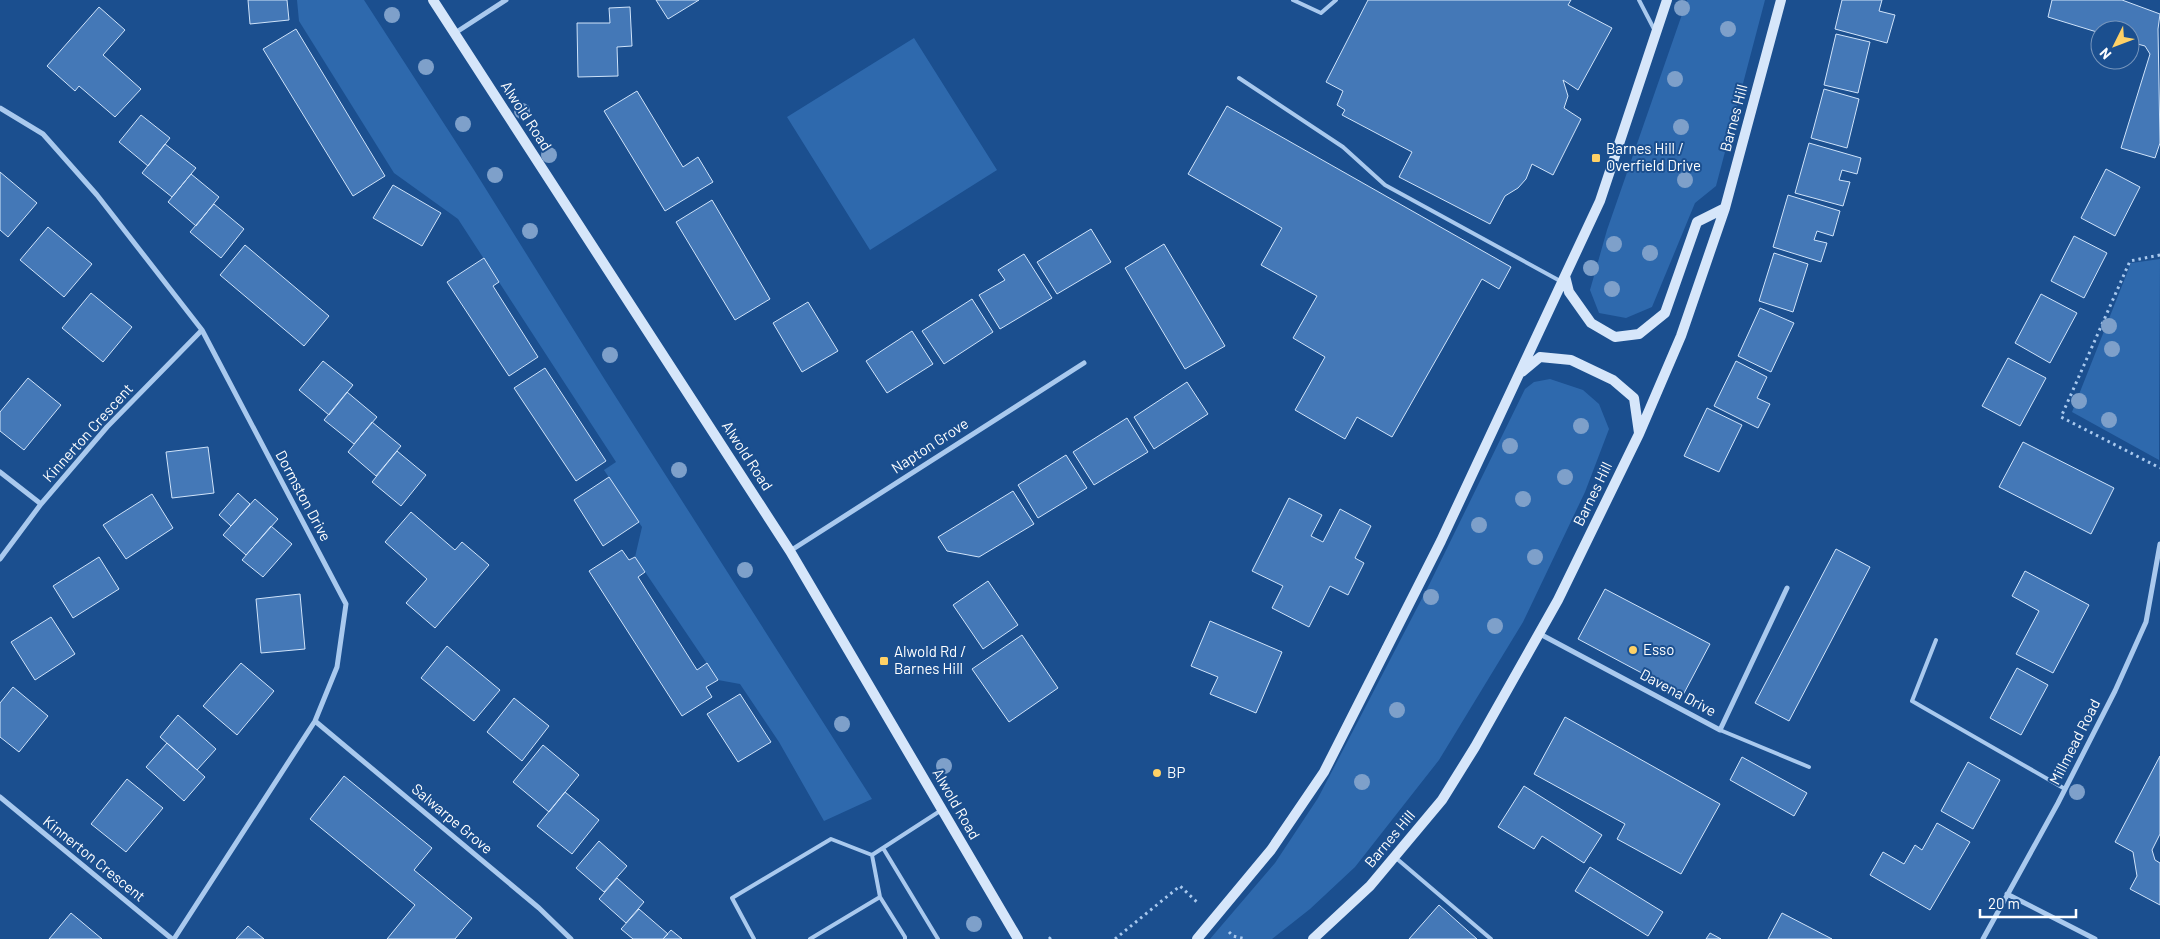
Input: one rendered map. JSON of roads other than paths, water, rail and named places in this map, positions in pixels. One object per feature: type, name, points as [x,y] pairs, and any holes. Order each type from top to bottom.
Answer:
[{"type":"main road","name":"Alwold Road","points":[[433,0],[790,551],[1018,939]]},
{"type":"main road","points":[[1197,939],[1271,850],[1324,772],[1441,541],[1600,200],[1655,31],[1667,0]]},
{"type":"main road","name":"Barnes Hill","points":[[1313,939],[1370,886],[1442,800],[1540,634],[1639,434],[1681,336],[1725,208],[1781,0]]},
{"type":"main road","points":[[1563,279],[1569,292],[1590,323],[1615,337],[1639,334],[1665,313],[1697,222],[1725,208]]},
{"type":"main road","points":[[1519,375],[1540,357],[1570,360],[1613,380],[1634,398],[1639,434]]},
{"type":"street","points":[[454,32],[506,0]]},
{"type":"street","name":"Dormston Drive","points":[[0,108],[43,134],[97,196],[202,330],[346,604],[337,667],[315,721],[173,939]]},
{"type":"street","name":"Kinnerton Crescent","points":[[0,559],[41,504],[107,427],[202,330]]},
{"type":"street","name":"Napton Grove","points":[[790,551],[1084,363]]},
{"type":"street","points":[[0,472],[41,504]]},
{"type":"street","name":"Millmead Road","points":[[1983,939],[2115,691],[2146,622],[2160,544]]},
{"type":"street","name":"Davena Drive","points":[[1540,634],[1720,730],[1787,588]]},
{"type":"street","name":"Salwarpe Grove","points":[[315,721],[539,908],[571,939]]},
{"type":"street","name":"Kinnerton Crescent","points":[[0,797],[173,939]]},
{"type":"street","points":[[2006,894],[2095,939]]},
{"type":"lane","points":[[1293,0],[1321,13],[1336,0]]},
{"type":"lane","points":[[1639,0],[1655,31]]},
{"type":"lane","points":[[1239,78],[1343,147],[1385,185],[1563,279]]},
{"type":"lane","points":[[1936,640],[1912,701],[2065,788]]},
{"type":"lane","points":[[1720,730],[1809,768]]},
{"type":"lane","points":[[872,855],[942,810]]},
{"type":"lane","points":[[754,939],[732,898],[831,839],[872,855]]},
{"type":"lane","points":[[883,848],[938,939]]},
{"type":"lane","points":[[872,855],[880,897],[905,939]]},
{"type":"lane","points":[[1395,856],[1491,939]]},
{"type":"lane","points":[[810,939],[880,897]]},
{"type":"place","name":"Barnes Hill / Overfield Drive","points":[[1596,158]]},
{"type":"place","name":"Esso","points":[[1633,650]]},
{"type":"place","name":"Alwold Rd / Barnes Hill","points":[[884,661]]},
{"type":"place","name":"BP","points":[[1157,773]]}]
